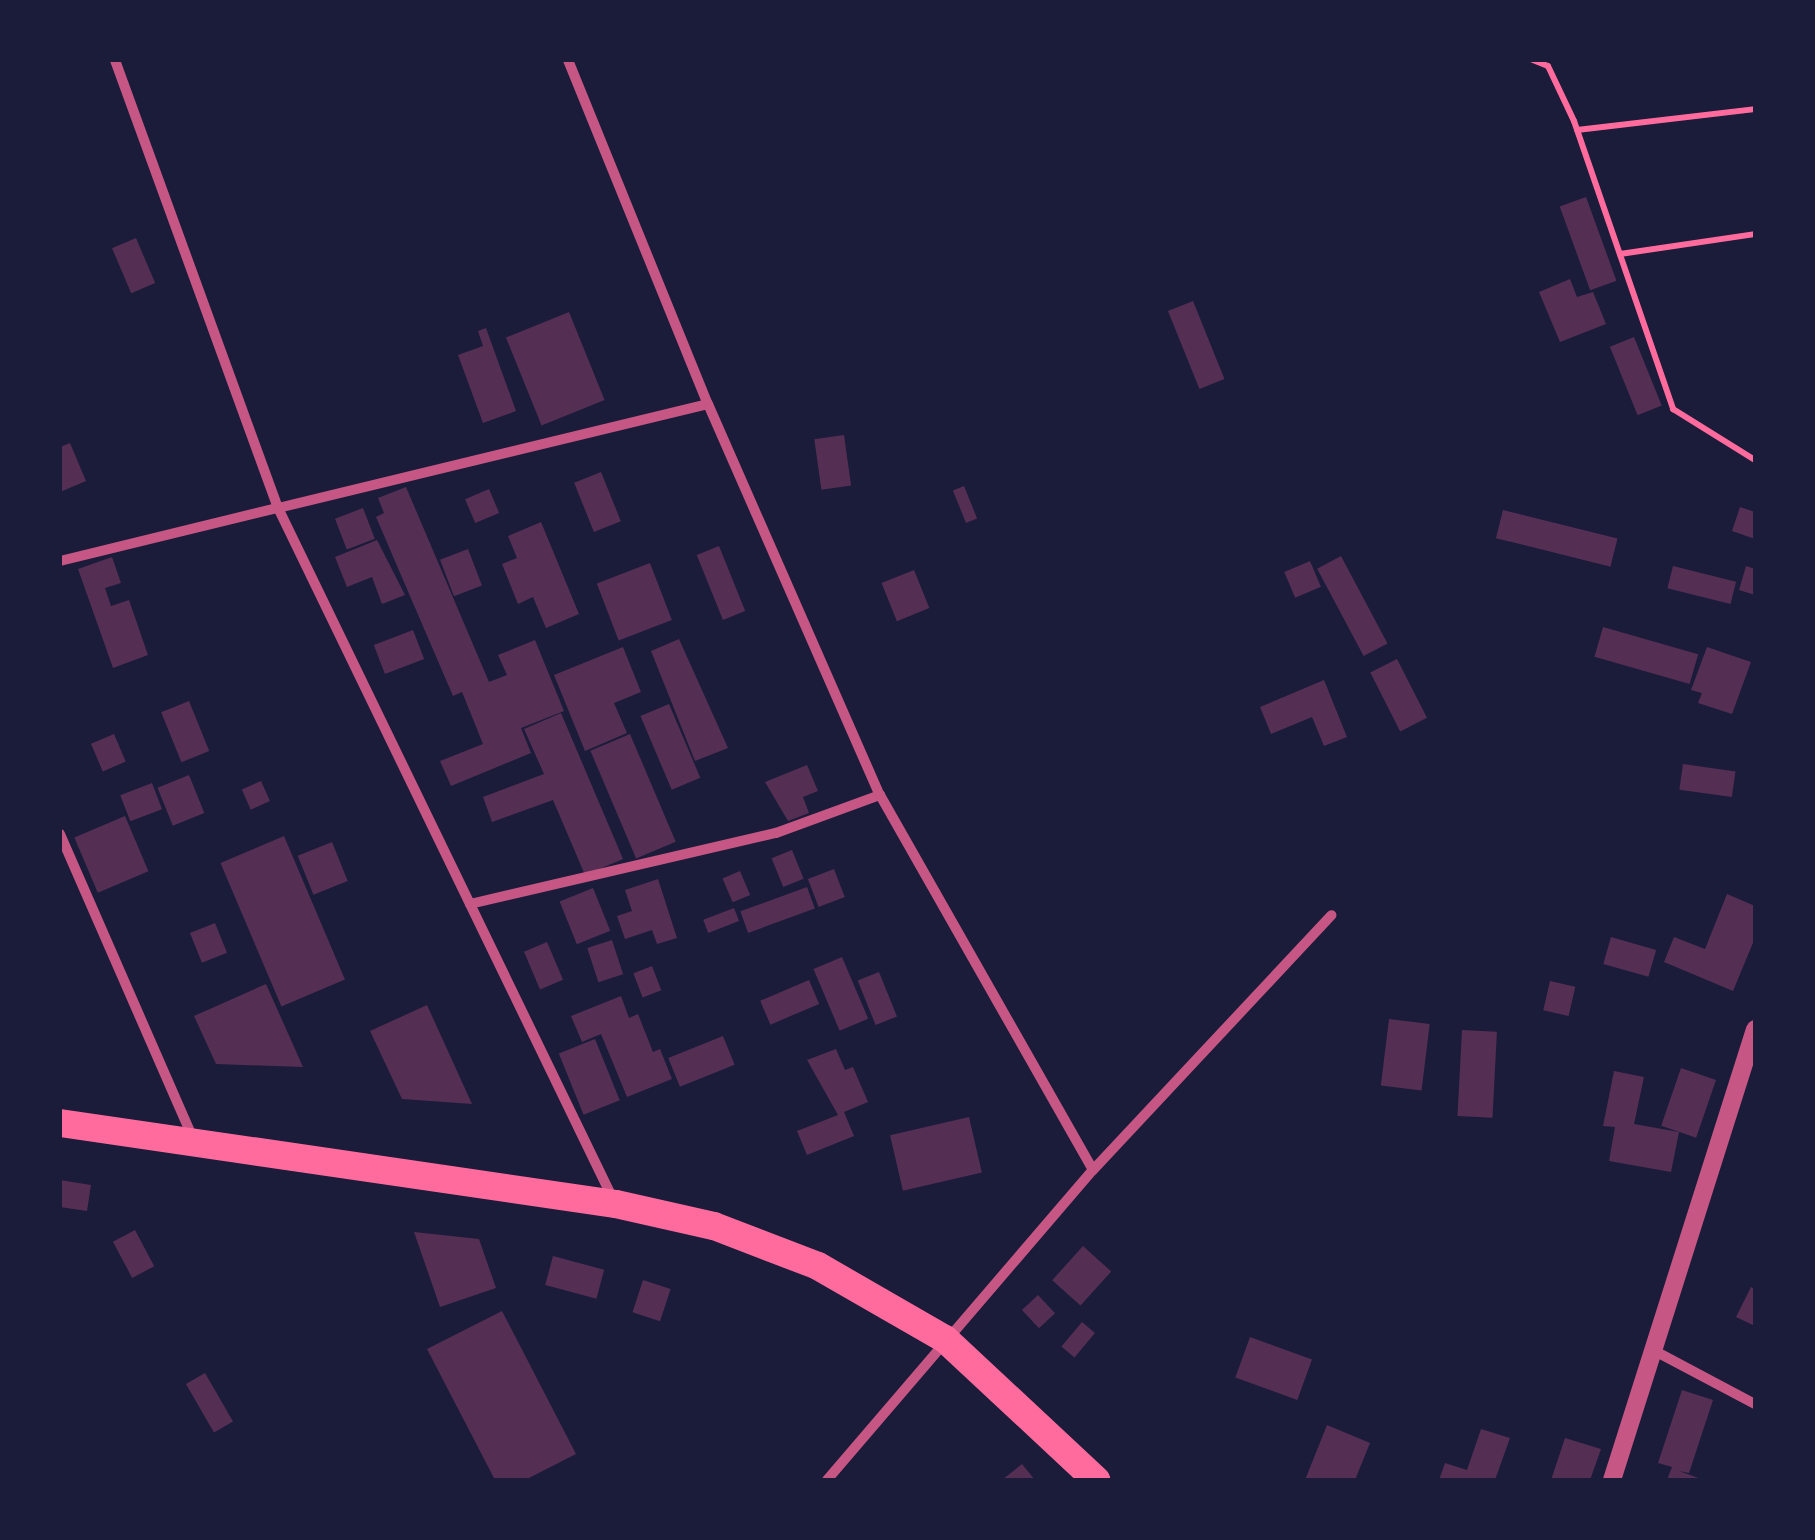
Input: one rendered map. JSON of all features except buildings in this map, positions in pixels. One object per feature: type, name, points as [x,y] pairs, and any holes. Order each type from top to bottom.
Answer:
[{"type":"highway","points":[[60,1123],[196,1146],[616,1204],[714,1226],[818,1266],[945,1339],[1096,1480]]},
{"type":"street","points":[[115,60],[278,508],[616,1204]]},
{"type":"street","points":[[568,60],[708,404],[880,795],[1092,1170]]},
{"type":"street","points":[[60,561],[708,404]]},
{"type":"street","points":[[470,904],[776,833],[880,795]]},
{"type":"street","points":[[60,834],[196,1146]]},
{"type":"street","points":[[828,1480],[1092,1170],[1332,915]]},
{"type":"street","points":[[1612,1480],[1755,1029]]},
{"type":"street","points":[[1653,1350],[1755,1404]]},
{"type":"path","points":[[1533,60],[1548,66],[1577,130],[1673,409],[1755,460]]},
{"type":"path","points":[[1577,130],[1755,108]]},
{"type":"path","points":[[1620,254],[1755,234]]}]
